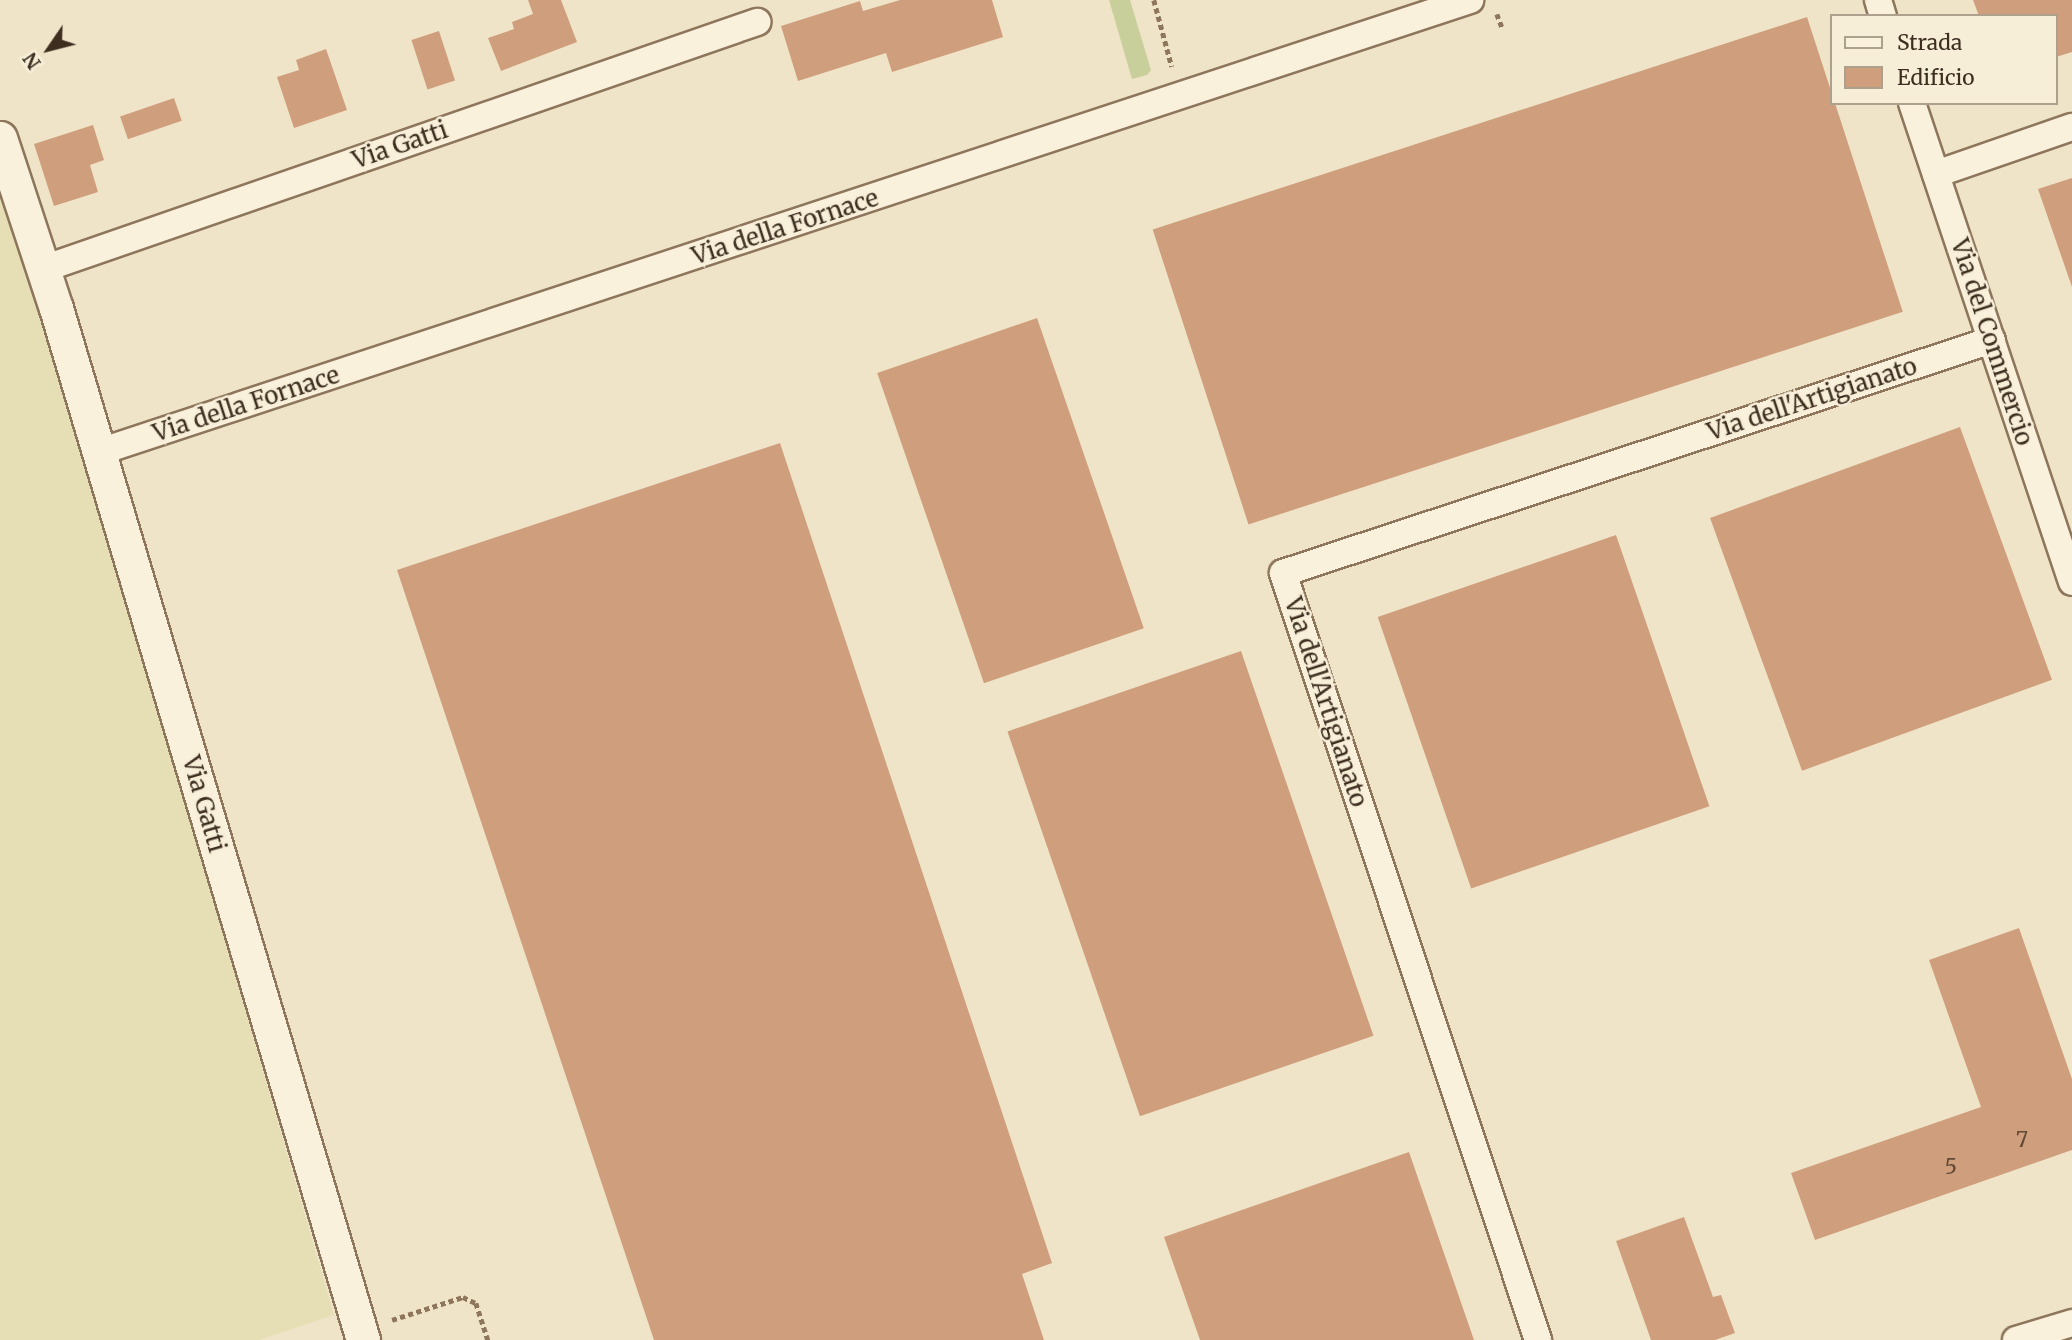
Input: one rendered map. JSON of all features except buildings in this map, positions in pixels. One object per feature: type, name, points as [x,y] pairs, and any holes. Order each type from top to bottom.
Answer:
[{"type":"street","name":"Via della Fornace","points":[[99,452],[1470,0]]},
{"type":"street","name":"Via Gatti","points":[[43,269],[757,22]]},
{"type":"street","name":"Via del Commercio","points":[[1913,105],[2072,582]]},
{"type":"street","points":[[1936,174],[2072,127]]},
{"type":"street","name":"Via Gatti","points":[[0,138],[99,452],[363,1340]]},
{"type":"street","name":"Via dell'Artigianato","points":[[1538,1340],[1283,573],[1992,340]]},
{"type":"street","points":[[2016,1340],[2072,1323]]},
{"type":"shaded area","points":[[0,167],[334,1315],[259,1340],[0,1340]]},
{"type":"green space","points":[[1109,0],[1130,0],[1151,70],[1147,75],[1132,79]]}]
